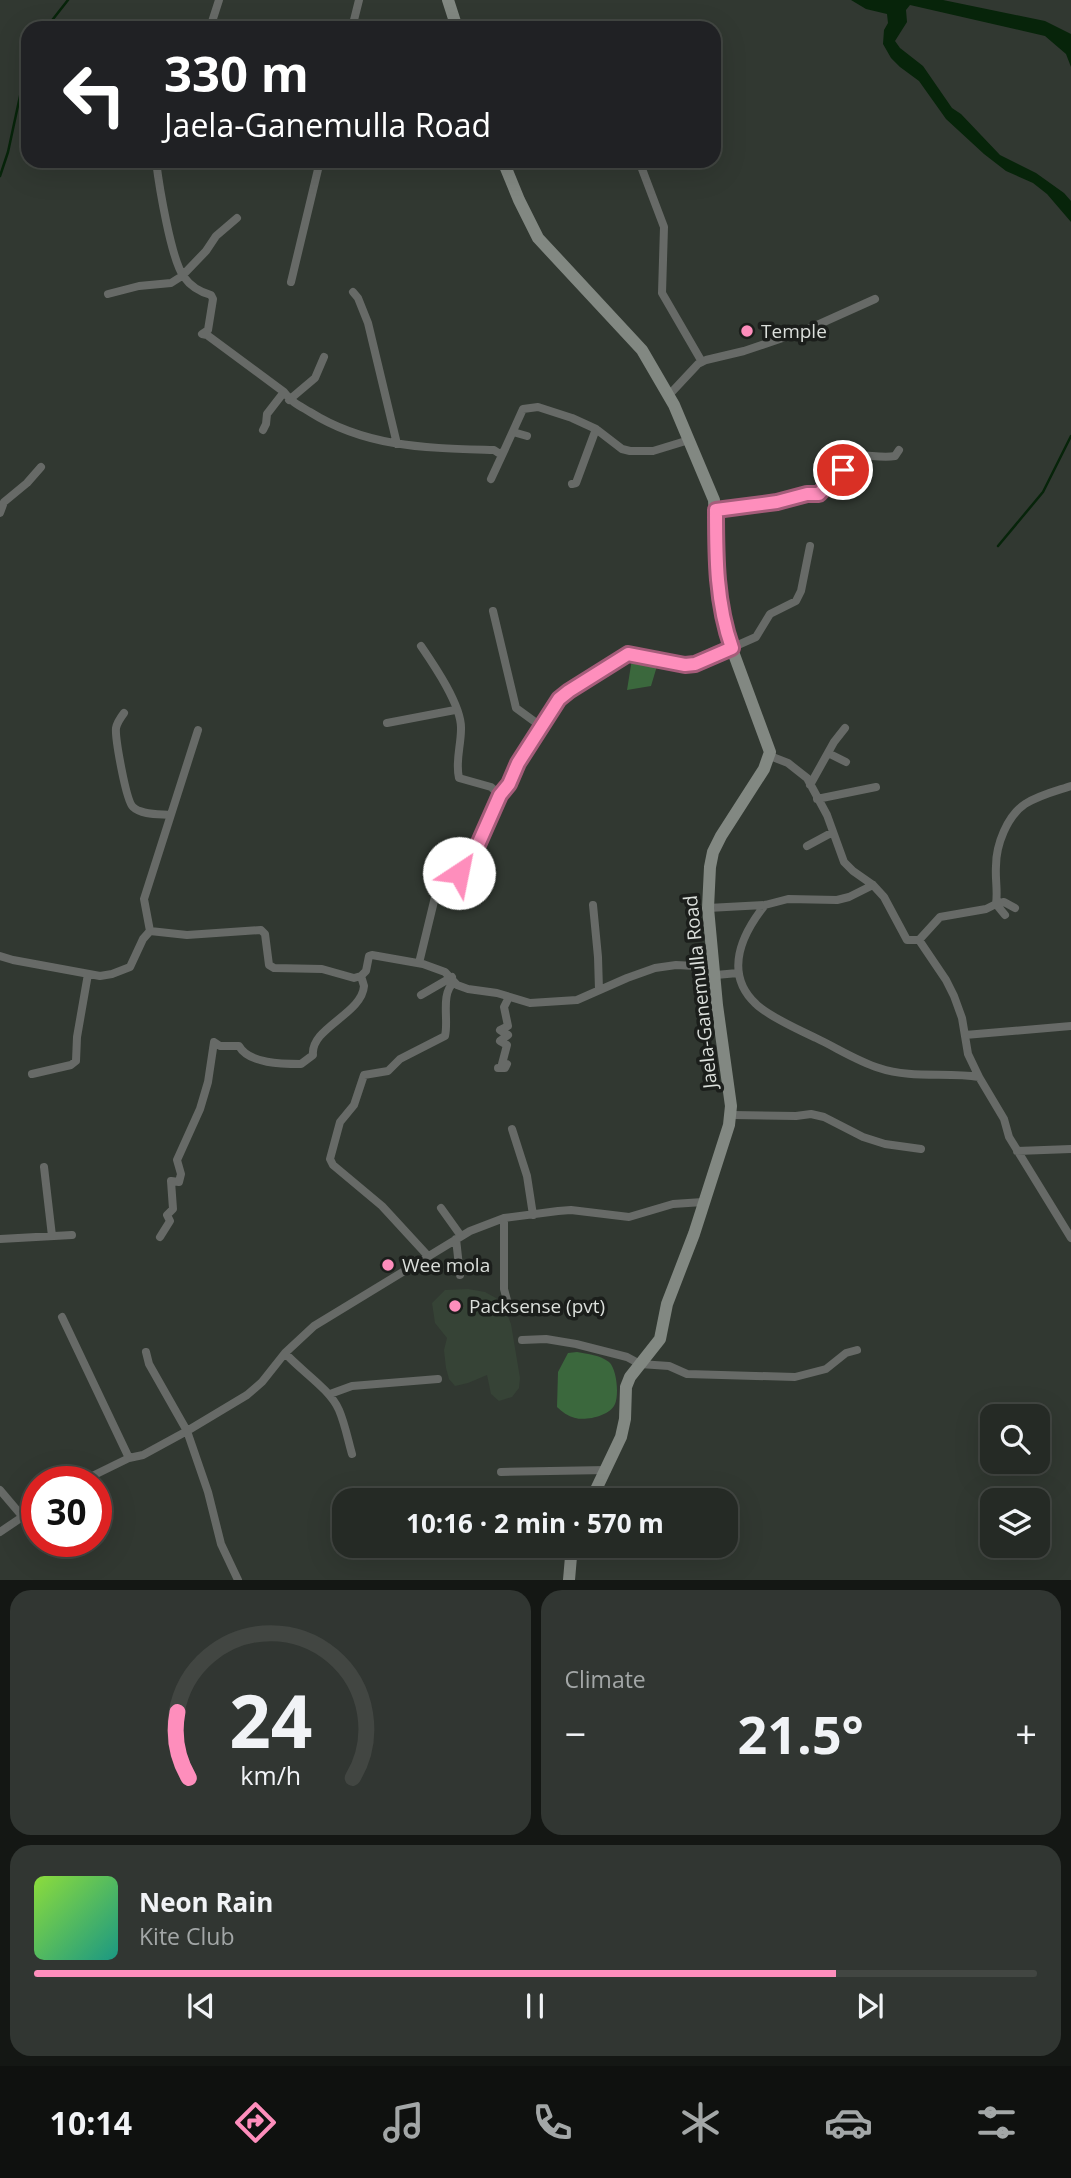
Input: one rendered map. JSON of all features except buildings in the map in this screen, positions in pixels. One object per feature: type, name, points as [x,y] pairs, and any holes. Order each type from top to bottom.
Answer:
[{"type":"main road","points":[[448,0],[455,21]]},
{"type":"main road","points":[[506,168],[538,238],[642,350],[669,395],[710,488],[716,510],[719,593],[725,630],[767,740],[770,756]]},
{"type":"main road","name":"Jaela-Ganemulla Road","points":[[597,1488],[624,1428],[626,1387],[630,1377],[660,1339],[667,1304],[694,1234],[732,1115],[717,1005],[708,908],[709,877],[713,852],[770,756]]},
{"type":"main road","points":[[569,1580],[571,1558]]},
{"type":"street","points":[[212,21],[219,0]]},
{"type":"street","points":[[354,21],[359,0]]},
{"type":"street","points":[[157,168],[174,255],[182,276],[200,292],[211,295],[213,299],[208,330],[202,334],[332,426],[373,439],[419,448],[494,450],[500,454],[504,451]]},
{"type":"street","points":[[291,282],[318,168]]},
{"type":"street","points":[[642,168],[664,227],[662,293],[702,362]]},
{"type":"street","points":[[108,294],[139,286],[171,283],[182,276],[216,236],[237,218]]},
{"type":"street","points":[[353,292],[368,323],[397,444]]},
{"type":"street","points":[[669,395],[702,362],[806,330],[875,299]]},
{"type":"street","points":[[262,430],[267,414],[287,396],[315,378],[324,357]]},
{"type":"street","points":[[491,479],[523,409],[538,407],[572,418],[596,429],[622,449],[630,451],[653,451],[689,440]]},
{"type":"street","points":[[572,484],[576,483],[596,429]]},
{"type":"street","points":[[513,432],[527,436]]},
{"type":"street","points":[[716,510],[819,494],[834,477],[841,475],[845,457],[851,455],[884,458],[895,456],[899,450]]},
{"type":"street","points":[[0,513],[4,502],[41,467]]},
{"type":"street","points":[[419,963],[436,893],[443,883],[459,873],[473,856],[500,795],[559,699],[622,656],[633,654],[685,665],[695,664],[756,638],[770,614],[796,601],[801,591],[810,547]]},
{"type":"street","points":[[493,611],[516,708],[541,727]]},
{"type":"street","points":[[421,646],[447,686],[461,727],[457,770],[459,778],[491,788],[500,795]]},
{"type":"street","points":[[387,723],[455,710]]},
{"type":"street","points":[[124,713],[116,727],[130,804],[135,809],[170,815]]},
{"type":"street","points":[[810,785],[845,728]]},
{"type":"street","points":[[150,931],[144,899],[198,730]]},
{"type":"street","points":[[828,753],[846,762]]},
{"type":"street","points":[[770,756],[797,769],[807,778],[827,815],[844,862],[884,897],[906,940],[919,940],[940,916],[986,909],[1004,902],[1015,908]]},
{"type":"street","points":[[1005,915],[996,904],[999,841],[1018,810],[1026,803],[1071,786]]},
{"type":"street","points":[[817,800],[876,787]]},
{"type":"street","points":[[807,846],[833,832]]},
{"type":"street","points":[[708,908],[765,905],[788,899],[837,900],[873,885]]},
{"type":"street","points":[[593,905],[599,990]]},
{"type":"street","points":[[765,905],[743,939],[739,954],[738,972],[756,1005],[879,1069],[925,1076],[979,1077]]},
{"type":"street","points":[[150,931],[187,935],[261,930],[265,934],[270,965],[274,968],[308,968],[354,978],[366,971],[369,956],[372,955],[419,963],[445,972],[468,989],[530,1003],[577,1000],[655,968],[687,965],[715,971],[738,972]]},
{"type":"street","points":[[0,956],[100,976],[112,974],[130,967],[143,939],[150,931]]},
{"type":"street","points":[[919,940],[946,980],[962,1018],[968,1054],[1003,1119],[1009,1137],[1071,1238]]},
{"type":"street","points":[[32,1074],[71,1065],[76,1061],[80,1014],[88,974]]},
{"type":"street","points":[[160,1237],[170,1221],[167,1215],[173,1209],[171,1181],[179,1182],[181,1174],[177,1160],[200,1109],[208,1082],[214,1042],[220,1046],[239,1046],[246,1055],[264,1060],[301,1064],[313,1055],[315,1042],[364,992],[361,976]]},
{"type":"street","points":[[421,995],[453,980]]},
{"type":"street","points":[[428,1256],[382,1206],[333,1165],[330,1159],[340,1122],[354,1105],[366,1073],[388,1071],[407,1055],[445,1036],[447,994],[453,980]]},
{"type":"street","points":[[498,1069],[505,1068],[507,1064],[502,1064],[507,1045],[500,1041],[508,1035],[500,1030],[508,1026],[504,1007],[509,997]]},
{"type":"street","points":[[965,1035],[1071,1027]]},
{"type":"street","points":[[732,1115],[811,1114],[824,1117],[863,1137],[886,1144],[921,1149]]},
{"type":"street","points":[[512,1129],[527,1176],[533,1215]]},
{"type":"street","points":[[1017,1151],[1071,1149]]},
{"type":"street","points":[[44,1167],[52,1236]]},
{"type":"street","points":[[112,1466],[143,1455],[247,1395],[314,1326],[459,1237],[504,1218],[571,1210],[629,1217],[673,1205],[703,1202]]},
{"type":"street","points":[[441,1208],[459,1237],[460,1275]]},
{"type":"street","points":[[504,1218],[504,1289],[509,1304]]},
{"type":"street","points":[[0,1239],[72,1235]]},
{"type":"street","points":[[62,1317],[129,1458]]},
{"type":"street","points":[[522,1340],[546,1339],[576,1344],[627,1357],[640,1364],[669,1366],[687,1374],[795,1377],[826,1369],[846,1353],[857,1350]]},
{"type":"street","points":[[146,1352],[149,1364],[187,1431],[208,1492],[221,1544],[238,1580]]},
{"type":"street","points":[[285,1353],[330,1394],[340,1410],[352,1454]]},
{"type":"street","points":[[330,1394],[352,1386],[438,1379]]},
{"type":"street","points":[[501,1472],[607,1470]]},
{"type":"street","points":[[0,1490],[21,1515]]},
{"type":"street","points":[[0,1532],[21,1517]]},
{"type":"shaded area","points":[[851,0],[943,0],[1045,21],[1071,34],[1071,67],[1066,54],[1045,36],[910,5],[906,10],[907,22],[895,41],[923,66],[952,108],[1000,155],[1036,173],[1064,193],[1071,201],[1071,222],[1047,194],[1033,183],[1006,171],[946,119],[919,81],[891,58],[883,44],[884,30],[888,23],[887,14],[866,9]]},
{"type":"shaded area","points":[[632,659],[657,666],[651,686],[627,690]]},
{"type":"shaded area","points":[[468,1289],[485,1292],[503,1304],[511,1324],[520,1378],[519,1388],[512,1397],[499,1401],[491,1394],[487,1375],[455,1386],[449,1379],[444,1350],[447,1338],[435,1323],[432,1303],[445,1290]]},
{"type":"shaded area","points":[[577,1352],[602,1358],[612,1365],[614,1370],[617,1389],[615,1404],[608,1412],[597,1417],[575,1418],[557,1407],[558,1372],[568,1353]]},
{"type":"waterway","points":[[52,21],[68,0]]},
{"type":"waterway","points":[[0,176],[21,92]]},
{"type":"waterway","points":[[998,546],[1043,492],[1071,436]]},
{"type":"place","name":"Temple","points":[[747,331]]},
{"type":"place","name":"Wee mola","points":[[388,1265]]},
{"type":"place","name":"Packsense (pvt)","points":[[455,1306]]},
{"type":"route","points":[[459,873],[473,856],[500,795],[559,699],[628,654],[685,665],[695,664],[732,648],[725,630],[719,593],[716,510],[819,494],[834,477],[841,475],[843,470]]}]
